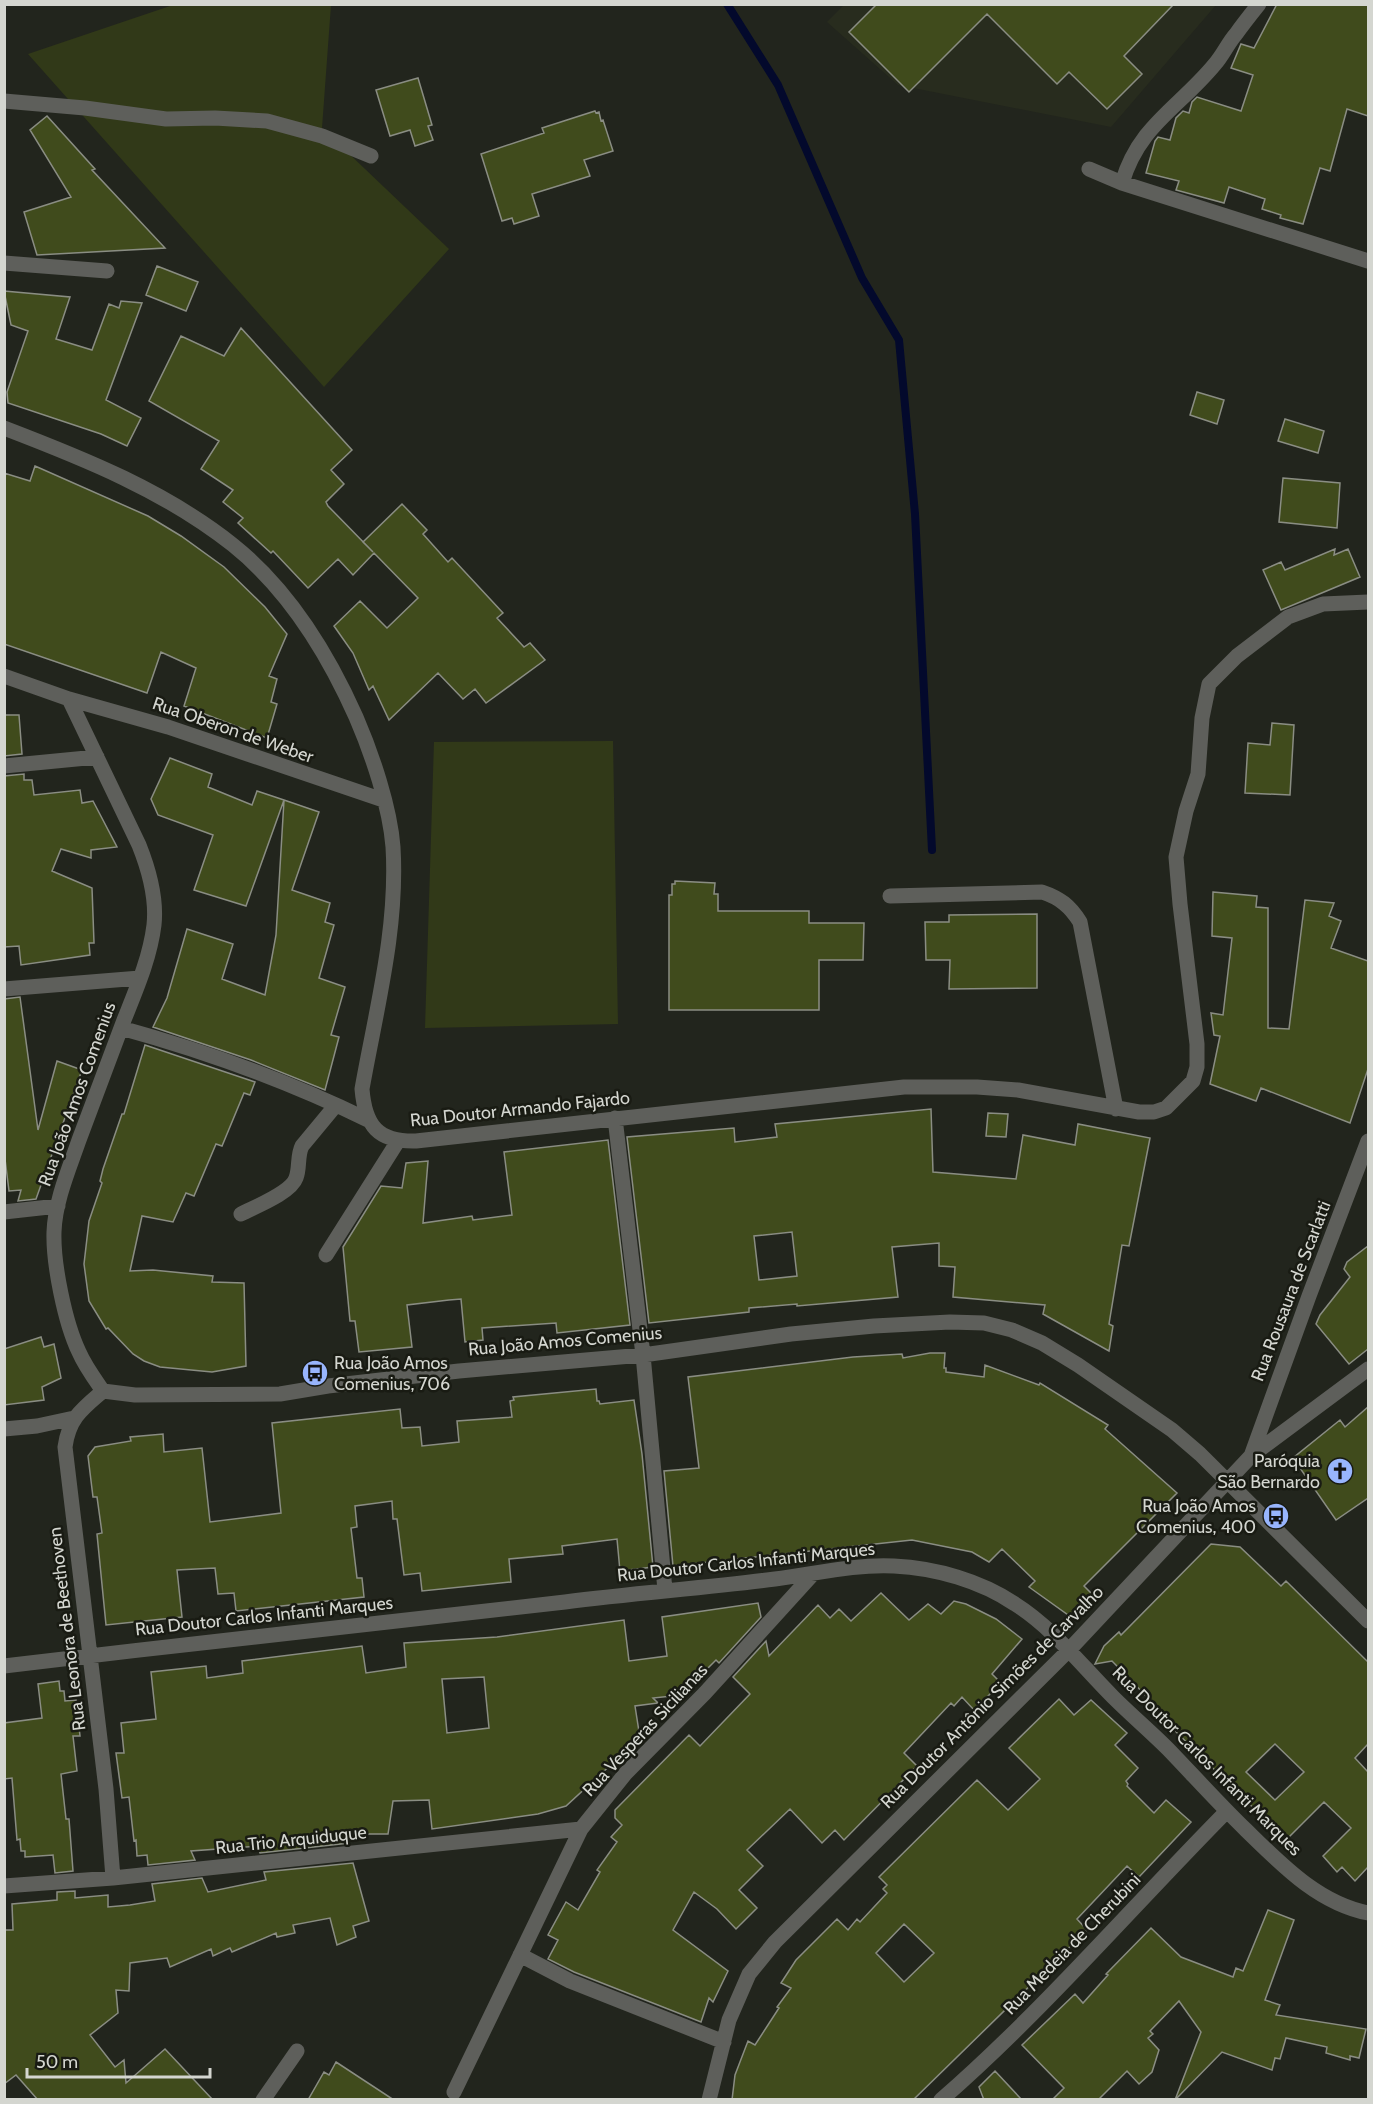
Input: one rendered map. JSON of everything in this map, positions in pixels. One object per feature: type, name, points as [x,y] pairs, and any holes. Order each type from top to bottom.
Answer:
[{"type":"street","points":[[1122,183],[1131,158],[1144,138],[1162,116],[1216,63],[1259,4]]},
{"type":"street","points":[[4,101],[85,108],[166,119],[215,118],[267,121],[322,136],[371,156]]},
{"type":"street","points":[[1089,169],[1122,183],[1368,261]]},
{"type":"street","points":[[4,263],[107,271]]},
{"type":"street","points":[[4,428],[113,472],[157,494],[234,546],[264,574],[300,618],[327,660],[363,734],[390,824],[393,849],[391,915],[384,972],[362,1089],[363,1107],[370,1121]]},
{"type":"street","name":"Rua Doutor Armando Fajardo","points":[[121,1028],[252,1071],[336,1105],[370,1121],[388,1138],[398,1141],[904,1087],[944,1086],[1018,1090],[1116,1109],[1154,1112],[1171,1105],[1193,1081],[1197,1067],[1197,1044],[1176,857],[1186,811],[1198,774],[1202,718],[1209,684],[1237,656],[1288,617],[1323,604],[1368,602]]},
{"type":"street","points":[[4,676],[69,699]]},
{"type":"street","name":"Rua Oberon de Weber","points":[[69,699],[168,727],[383,800]]},
{"type":"street","name":"Rua João Amos Comenius","points":[[69,699],[140,845],[153,895],[154,925],[140,978],[68,1171],[54,1231],[56,1262],[64,1304],[77,1349],[103,1391],[154,1396],[280,1394],[328,1386],[459,1371],[643,1354],[874,1326],[950,1322],[984,1323],[1012,1330],[1042,1343],[1172,1430],[1227,1480],[1368,1621]]},
{"type":"street","points":[[4,766],[97,757]]},
{"type":"street","points":[[890,896],[1042,892],[1058,898],[1071,908],[1080,922],[1116,1109]]},
{"type":"street","points":[[4,989],[140,978]]},
{"type":"street","points":[[241,1214],[278,1195],[294,1182],[302,1146],[336,1105]]},
{"type":"street","points":[[615,1118],[643,1354],[665,1590]]},
{"type":"street","points":[[326,1256],[398,1141]]},
{"type":"street","name":"Rua Rousaura de Scarlatti","points":[[1251,1456],[1368,1141]]},
{"type":"street","points":[[4,1212],[58,1206]]},
{"type":"street","name":"Rua Doutor Antônio Simões de Carvalho","points":[[709,2100],[729,2020],[749,1974],[775,1942],[1069,1650],[1251,1456],[1368,1369]]},
{"type":"street","name":"Rua Leonora de Beethoven","points":[[103,1391],[74,1418],[67,1433],[65,1446],[88,1656],[106,1789],[113,1878]]},
{"type":"street","points":[[4,1429],[37,1426],[74,1418]]},
{"type":"street","name":"Rua Doutor Carlos Infanti Marques","points":[[4,1666],[149,1647],[435,1618],[813,1574],[863,1566],[899,1566],[939,1573],[985,1586],[1018,1605],[1069,1650],[1113,1697],[1166,1747],[1281,1864],[1314,1891],[1350,1909],[1368,1913]]},
{"type":"street","name":"Rua Vesperas Sicilianas","points":[[454,2092],[581,1829],[626,1774],[705,1694],[813,1574]]},
{"type":"street","name":"Rua Medeia de Cherubini","points":[[941,2100],[1016,2030],[1227,1811]]},
{"type":"street","name":"Rua Trio Arquiduque","points":[[4,1886],[113,1878],[581,1829]]},
{"type":"street","points":[[520,1954],[570,1981],[724,2042]]},
{"type":"street","points":[[263,2100],[297,2051]]},
{"type":"shaded area","points":[[845,4],[1216,5],[1111,127],[898,85],[827,22]]},
{"type":"green space","points":[[173,5],[331,5],[322,128],[449,249],[324,387],[28,54]]},
{"type":"green space","points":[[613,741],[618,1024],[425,1028],[434,742]]},
{"type":"building","points":[[877,4],[1174,4],[1124,56],[1142,74],[1107,109],[1069,72],[1057,84],[987,14],[909,92],[849,32]]},
{"type":"building","points":[[1277,4],[1368,4],[1368,116],[1347,109],[1330,171],[1320,168],[1303,224],[1280,218],[1281,215],[1262,209],[1265,199],[1229,187],[1224,203],[1176,190],[1179,181],[1146,173],[1155,141],[1158,137],[1170,140],[1176,118],[1183,111],[1189,113],[1192,102],[1197,97],[1241,111],[1253,75],[1231,68],[1241,44],[1254,48]]},
{"type":"building","points":[[418,78],[432,125],[428,126],[433,140],[415,146],[410,130],[390,136],[376,90]]},
{"type":"building","points":[[595,111],[599,112],[601,121],[603,120],[613,151],[584,160],[590,176],[532,194],[539,216],[514,224],[512,218],[502,221],[481,154],[544,133],[542,128]]},
{"type":"building","points":[[47,116],[95,169],[92,170],[165,248],[37,255],[24,212],[71,197],[30,130]]},
{"type":"building","points":[[157,266],[198,282],[186,311],[146,295]]},
{"type":"building","points":[[4,291],[70,297],[56,339],[92,350],[109,304],[119,308],[121,301],[142,303],[106,400],[141,418],[127,446],[101,434],[8,403],[7,392],[28,331],[11,325]]},
{"type":"building","points":[[241,328],[352,450],[331,470],[344,484],[326,502],[328,506],[363,542],[402,504],[427,530],[423,534],[448,562],[452,558],[503,613],[497,618],[524,647],[530,643],[545,660],[486,703],[475,689],[463,699],[438,673],[389,720],[373,686],[369,690],[353,653],[334,626],[360,601],[387,628],[418,598],[374,553],[353,575],[338,559],[308,588],[273,551],[271,553],[238,523],[243,518],[223,502],[233,490],[201,469],[219,441],[149,401],[181,336],[224,356]]},
{"type":"building","points":[[1197,392],[1224,400],[1217,424],[1190,415]]},
{"type":"building","points":[[1285,419],[1324,431],[1318,453],[1278,441]]},
{"type":"building","points":[[35,466],[148,516],[181,536],[224,567],[265,607],[287,634],[269,676],[277,679],[271,702],[277,704],[267,738],[184,706],[196,668],[161,652],[147,693],[4,644],[4,473],[30,481]]},
{"type":"building","points":[[1283,478],[1340,483],[1337,528],[1279,522]]},
{"type":"building","points":[[1335,549],[1334,555],[1348,549],[1360,577],[1281,610],[1263,570],[1281,562],[1285,570]]},
{"type":"building","points":[[4,715],[19,715],[22,754],[4,756]]},
{"type":"building","points":[[1272,723],[1294,725],[1290,795],[1245,793],[1248,743],[1270,745]]},
{"type":"building","points":[[170,758],[212,774],[208,787],[252,805],[257,791],[284,800],[246,906],[194,890],[213,835],[158,815],[151,799]]},
{"type":"building","points":[[24,774],[24,780],[32,780],[34,795],[80,790],[82,803],[93,801],[117,847],[91,850],[91,858],[61,849],[52,871],[92,888],[94,943],[89,943],[90,955],[21,965],[19,946],[4,947],[4,776]]},
{"type":"building","points":[[284,800],[319,812],[292,890],[330,903],[325,922],[334,925],[319,978],[345,987],[331,1035],[339,1037],[325,1090],[251,1060],[153,1027],[167,998],[187,929],[233,944],[222,979],[265,995],[276,935]]},
{"type":"building","points":[[675,881],[715,883],[714,894],[718,894],[718,911],[809,911],[809,923],[864,923],[863,960],[819,960],[819,1010],[669,1010],[669,895],[672,895],[672,884],[675,884]]},
{"type":"building","points":[[1213,892],[1257,896],[1256,907],[1268,908],[1268,1028],[1289,1029],[1305,900],[1334,903],[1329,916],[1341,921],[1331,948],[1368,961],[1368,1069],[1350,1123],[1261,1088],[1256,1101],[1210,1084],[1220,1036],[1214,1035],[1211,1013],[1223,1015],[1232,938],[1212,936]]},
{"type":"building","points":[[1037,914],[1037,988],[949,989],[950,960],[926,960],[925,922],[949,922],[949,915]]},
{"type":"building","points":[[20,997],[38,1130],[57,1061],[82,1070],[36,1199],[18,1201],[21,1190],[9,1191],[4,1151],[4,999]]},
{"type":"building","points":[[145,1045],[255,1082],[250,1095],[244,1093],[222,1146],[216,1144],[194,1196],[186,1193],[173,1222],[142,1216],[130,1271],[153,1270],[213,1276],[212,1282],[244,1283],[246,1366],[212,1372],[160,1367],[144,1361],[133,1354],[108,1328],[106,1329],[89,1301],[84,1264],[89,1221],[102,1183],[100,1181],[103,1169],[122,1114],[124,1114]]},
{"type":"building","points":[[931,1109],[933,1172],[1016,1179],[1023,1135],[1075,1145],[1078,1124],[1150,1138],[1129,1246],[1122,1245],[1109,1324],[1113,1326],[1109,1351],[1043,1314],[1045,1305],[953,1297],[955,1267],[939,1266],[939,1243],[892,1247],[898,1297],[749,1308],[749,1312],[649,1323],[627,1137],[734,1128],[735,1142],[777,1137],[775,1124]],"holes":[[[792,1232],[797,1276],[759,1280],[754,1236]]]},
{"type":"building","points":[[988,1113],[1008,1114],[1006,1137],[986,1136]]},
{"type":"building","points":[[608,1140],[630,1325],[557,1333],[556,1323],[482,1328],[483,1340],[465,1342],[461,1299],[449,1300],[407,1305],[412,1347],[359,1352],[355,1321],[350,1321],[343,1247],[381,1186],[402,1188],[406,1163],[428,1161],[423,1223],[472,1216],[473,1220],[512,1215],[504,1152]]},
{"type":"building","points":[[1368,1246],[1368,1349],[1349,1364],[1316,1324],[1320,1315],[1350,1277],[1344,1269],[1347,1262]]},
{"type":"building","points":[[41,1337],[44,1347],[54,1344],[61,1378],[42,1387],[44,1400],[4,1405],[4,1349]]},
{"type":"building","points":[[945,1353],[946,1372],[984,1377],[985,1365],[1039,1385],[1040,1383],[1108,1425],[1105,1429],[1177,1493],[1084,1586],[1093,1595],[1071,1617],[1029,1587],[1035,1581],[1002,1549],[989,1562],[972,1552],[912,1540],[673,1566],[664,1471],[699,1468],[688,1377],[853,1357],[902,1354],[903,1358]]},
{"type":"building","points":[[596,1389],[597,1401],[600,1404],[634,1400],[642,1454],[653,1567],[620,1571],[617,1539],[562,1546],[563,1554],[509,1559],[511,1582],[422,1591],[420,1573],[404,1575],[397,1519],[393,1519],[392,1501],[355,1506],[357,1527],[351,1528],[357,1578],[362,1578],[364,1597],[236,1611],[234,1593],[218,1594],[215,1568],[177,1570],[182,1617],[106,1625],[97,1534],[102,1533],[97,1497],[93,1497],[88,1456],[95,1447],[131,1441],[130,1437],[163,1434],[164,1452],[202,1448],[210,1522],[281,1513],[272,1423],[400,1409],[402,1428],[420,1427],[422,1446],[459,1442],[457,1421],[512,1417],[510,1401],[514,1400],[513,1397]]},
{"type":"building","points":[[1368,1407],[1368,1498],[1336,1520],[1293,1458],[1340,1420],[1345,1427]]},
{"type":"building","points":[[1211,1544],[1240,1547],[1281,1586],[1286,1581],[1368,1662],[1368,1744],[1355,1758],[1368,1772],[1368,1867],[1355,1881],[1342,1867],[1337,1872],[1323,1856],[1351,1828],[1324,1802],[1286,1840],[1162,1718],[1148,1702],[1150,1700],[1112,1661],[1095,1664],[1104,1646],[1119,1632],[1121,1635]],"holes":[[[1275,1744],[1304,1772],[1275,1800],[1246,1772]]]},
{"type":"building","points":[[881,1593],[909,1620],[928,1604],[941,1614],[954,1601],[966,1604],[996,1619],[1022,1639],[992,1674],[1001,1683],[974,1710],[962,1697],[954,1706],[951,1703],[904,1753],[917,1766],[844,1840],[835,1830],[822,1843],[790,1809],[747,1850],[763,1866],[739,1890],[757,1908],[736,1929],[717,1909],[694,1892],[673,1930],[728,1971],[713,2002],[709,1998],[701,2022],[574,1972],[548,1959],[558,1940],[548,1935],[566,1902],[578,1910],[600,1872],[597,1870],[617,1842],[611,1837],[622,1825],[615,1818],[615,1810],[689,1735],[700,1746],[750,1694],[733,1677],[766,1641],[769,1656],[818,1605],[830,1618],[839,1609],[851,1621]]},
{"type":"building","points":[[758,1603],[761,1617],[719,1663],[716,1660],[681,1695],[653,1698],[658,1703],[635,1706],[640,1738],[566,1806],[538,1814],[432,1829],[429,1800],[393,1801],[388,1834],[347,1834],[349,1843],[260,1853],[258,1846],[191,1851],[195,1860],[148,1865],[147,1855],[137,1856],[129,1797],[122,1798],[116,1753],[124,1753],[121,1723],[156,1719],[151,1672],[206,1666],[207,1678],[243,1673],[242,1661],[362,1646],[366,1673],[406,1667],[404,1643],[497,1637],[624,1620],[629,1661],[667,1656],[662,1617]],"holes":[[[484,1677],[489,1728],[447,1733],[442,1679]]]},
{"type":"building","points":[[59,1681],[60,1691],[64,1691],[65,1701],[76,1700],[80,1736],[73,1736],[77,1771],[61,1774],[66,1819],[69,1819],[73,1871],[55,1873],[53,1855],[25,1857],[25,1851],[21,1851],[20,1839],[17,1840],[12,1778],[4,1779],[4,1723],[42,1718],[38,1684]]},
{"type":"building","points":[[1059,1699],[1074,1715],[1091,1700],[1127,1733],[1115,1745],[1138,1768],[1126,1781],[1127,1786],[1154,1813],[1166,1800],[1191,1822],[1139,1877],[1127,1866],[1077,1919],[1087,1930],[913,2100],[732,2100],[735,2075],[748,2041],[755,2045],[791,1988],[781,1983],[796,1960],[837,1919],[848,1930],[857,1919],[860,1922],[887,1893],[883,1889],[887,1885],[879,1877],[977,1780],[1008,1810],[1040,1779],[1009,1748]],"holes":[[[904,1924],[934,1953],[904,1982],[876,1953]]]},
{"type":"building","points":[[353,1863],[369,1921],[353,1926],[356,1937],[337,1945],[330,1918],[293,1925],[295,1933],[277,1937],[276,1933],[232,1952],[230,1948],[213,1956],[211,1949],[170,1967],[167,1958],[130,1963],[129,1991],[116,1990],[118,2013],[90,2035],[115,2067],[124,2060],[126,2083],[165,2049],[213,2100],[38,2100],[16,2075],[4,2084],[4,1930],[13,1930],[12,1904],[57,1900],[57,1892],[75,1891],[75,1898],[108,1895],[108,1907],[130,1905],[155,1901],[152,1884],[202,1878],[208,1892],[266,1880],[264,1872]]},
{"type":"building","points":[[1268,1910],[1294,1920],[1265,2000],[1280,2005],[1276,2015],[1366,2029],[1359,2058],[1350,2056],[1350,2060],[1326,2053],[1327,2047],[1286,2038],[1280,2059],[1275,2058],[1272,2070],[1222,2052],[1175,2100],[1201,2032],[1179,2001],[1150,2031],[1153,2034],[1148,2038],[1159,2050],[1152,2072],[1139,2084],[1127,2071],[1098,2100],[1052,2100],[1064,2088],[1022,2045],[1075,1994],[1083,2003],[1108,1975],[1106,1974],[1151,1928],[1181,1957],[1233,1977],[1236,1968],[1243,1971]]},
{"type":"building","points":[[336,2062],[394,2100],[308,2100],[324,2072],[329,2075]]},
{"type":"building","points":[[995,2071],[1022,2100],[984,2100],[979,2087]]},
{"type":"waterway","points":[[727,4],[778,85],[862,278],[899,340],[915,514],[932,850]]},
{"type":"place","name":"Rua João Amos Comenius, 706","points":[[315,1373]]},
{"type":"place","name":"Paróquia São Bernardo","points":[[1340,1471]]},
{"type":"place","name":"Rua João Amos Comenius, 400","points":[[1276,1516]]}]
